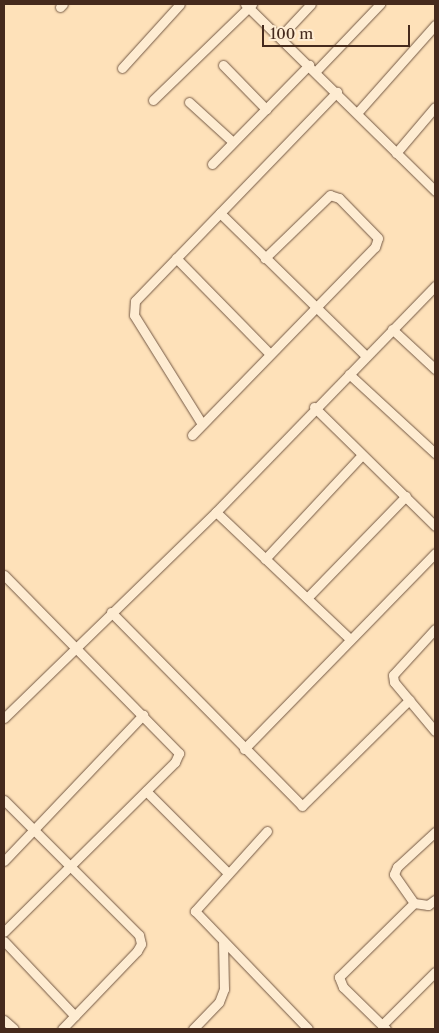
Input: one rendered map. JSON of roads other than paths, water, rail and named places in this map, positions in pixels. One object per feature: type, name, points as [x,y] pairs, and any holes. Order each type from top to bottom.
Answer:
[{"type":"street","points":[[122,68],[180,4]]},
{"type":"street","points":[[280,37],[312,4]]},
{"type":"street","points":[[212,164],[266,109],[313,68],[380,4]]},
{"type":"street","points":[[153,100],[248,5],[396,153],[433,185]]},
{"type":"street","points":[[357,113],[435,25]]},
{"type":"street","points":[[223,65],[266,109]]},
{"type":"street","points":[[202,424],[134,315],[138,296],[337,92]]},
{"type":"street","points":[[189,102],[233,142]]},
{"type":"street","points":[[396,153],[435,106]]},
{"type":"street","points":[[192,435],[375,247],[378,238],[376,233],[339,198],[330,195],[265,258]]},
{"type":"street","points":[[220,213],[366,356]]},
{"type":"street","points":[[176,258],[270,354]]},
{"type":"street","points":[[4,718],[75,646],[216,512],[314,407],[434,289]]},
{"type":"street","points":[[392,329],[435,369]]},
{"type":"street","points":[[349,374],[435,454]]},
{"type":"street","points":[[314,407],[435,526]]},
{"type":"street","points":[[265,559],[362,455]]},
{"type":"street","points":[[307,598],[406,496]]},
{"type":"street","points":[[216,512],[350,638]]},
{"type":"street","points":[[244,748],[435,552]]},
{"type":"street","points":[[4,575],[179,753],[175,762],[69,864],[4,932]]},
{"type":"street","points":[[111,612],[296,803],[306,805],[408,700]]},
{"type":"street","points":[[435,629],[393,675],[394,682],[435,731]]},
{"type":"street","points":[[4,862],[33,828],[143,715]]},
{"type":"street","points":[[146,791],[228,873]]},
{"type":"street","points":[[4,800],[140,935],[141,944],[62,1029]]},
{"type":"street","points":[[267,832],[195,911],[223,943],[308,1029]]},
{"type":"street","points":[[435,832],[397,868],[394,874],[414,903],[428,905],[435,900]]},
{"type":"street","points":[[414,903],[339,977],[343,987],[384,1027],[435,972]]},
{"type":"street","points":[[4,941],[75,1016]]},
{"type":"street","points":[[193,1029],[219,1002],[224,989],[223,943]]},
{"type":"street","points":[[4,1020],[14,1029]]}]
